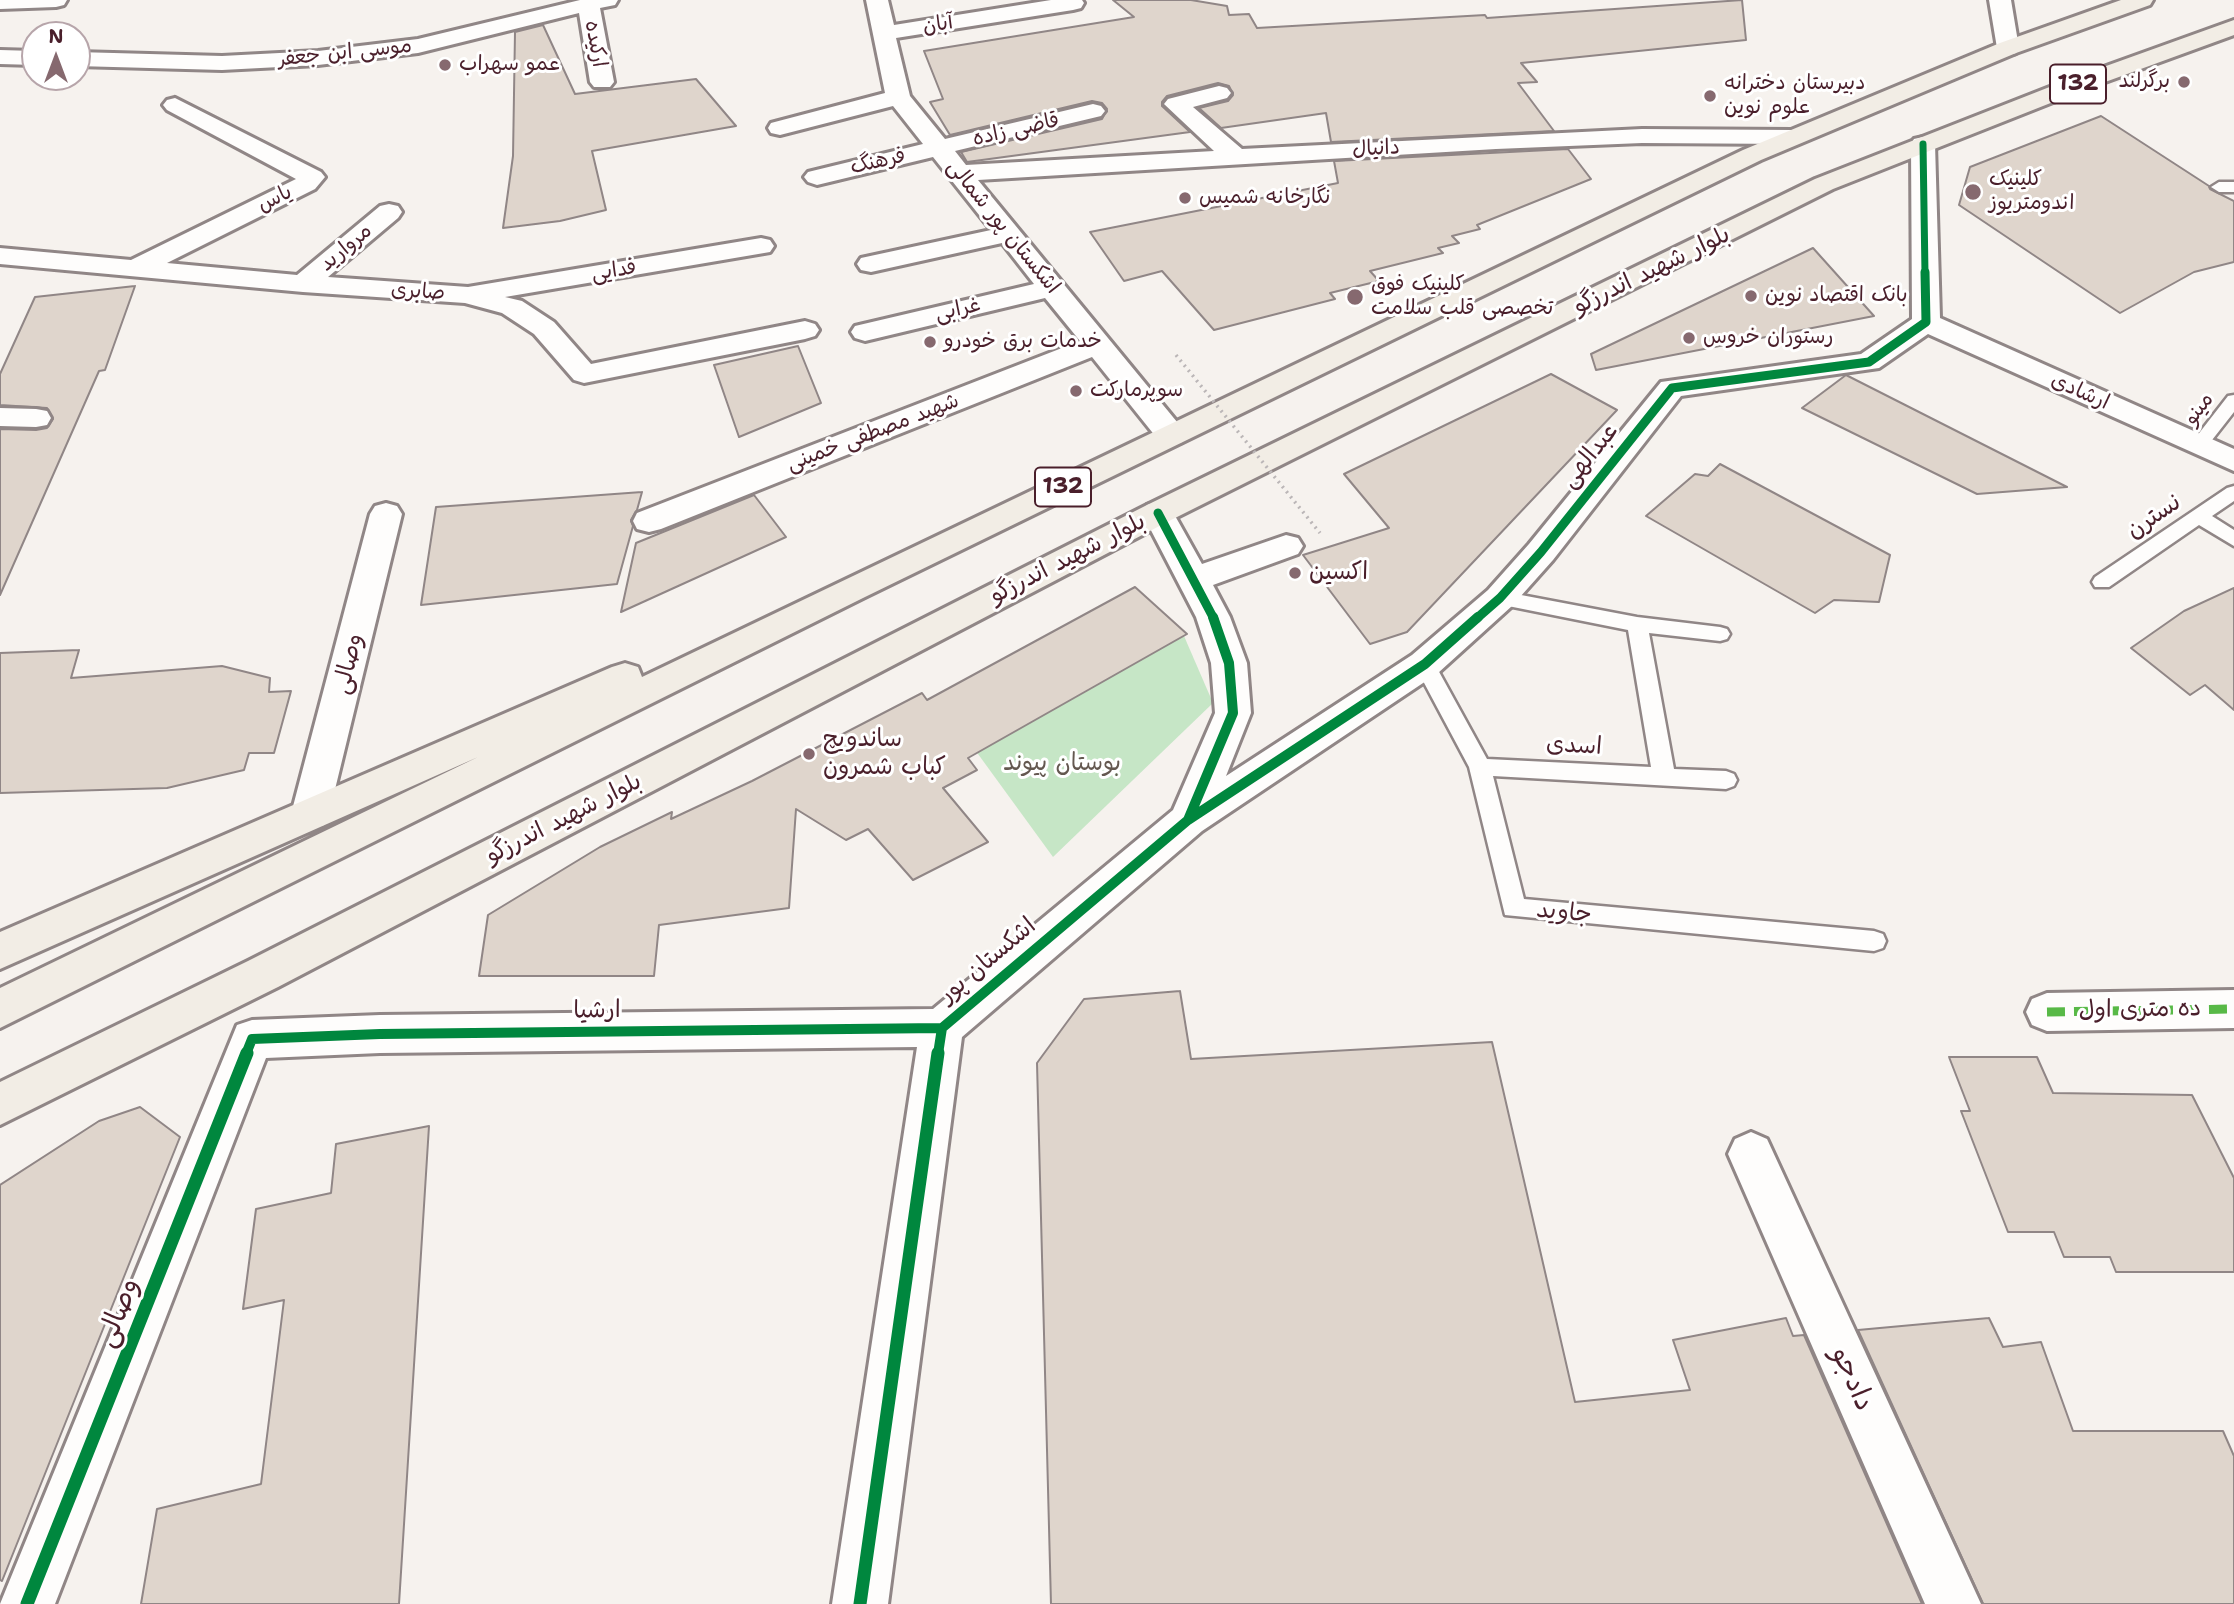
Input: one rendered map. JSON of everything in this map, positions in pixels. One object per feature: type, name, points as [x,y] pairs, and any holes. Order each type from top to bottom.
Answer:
[{"type":"main road","name":"132","points":[[0,1009],[853,589],[1658,200],[1758,172],[1793,137],[2008,48],[2142,0]]},
{"type":"main road","name":"بلوار شهید اندرزگو","points":[[0,1104],[263,974],[1158,513],[1717,215],[1824,184],[1923,144],[2230,30]]},
{"type":"main road","points":[[1758,172],[1784,188],[1824,184]]},
{"type":"main road","points":[[1658,200],[1717,215]]},
{"type":"main road","points":[[0,951],[590,690],[853,589]]},
{"type":"street","points":[[0,2],[56,0]]},
{"type":"street","name":"اشکستان پور شمالی","points":[[877,0],[898,97],[1171,435]]},
{"type":"street","points":[[2000,0],[2008,48]]},
{"type":"street","name":"موسی ابن جعفر","points":[[91,59],[222,63],[318,58],[418,46],[598,3]]},
{"type":"street","name":"ارکیده","points":[[598,3],[602,82]]},
{"type":"street","name":"آبان","points":[[886,33],[1073,3]]},
{"type":"street","points":[[0,57],[21,58]]},
{"type":"street","points":[[1219,93],[1176,104],[1235,156]]},
{"type":"street","points":[[780,128],[898,97]]},
{"type":"street","name":"یاس","points":[[134,269],[306,184],[312,177],[175,105]]},
{"type":"street","name":"قاضی زاده","points":[[939,148],[1093,111]]},
{"type":"street","name":"دانیال","points":[[960,173],[1642,136],[1793,137]]},
{"type":"street","points":[[1923,144],[1926,322]]},
{"type":"street","name":"فرهنگ","points":[[817,177],[939,148]]},
{"type":"street","name":"مروارید","points":[[303,284],[389,212]]},
{"type":"street","points":[[871,264],[1009,234]]},
{"type":"street","name":"فدایی","points":[[466,295],[761,246]]},
{"type":"street","name":"صابری","points":[[0,256],[303,284],[466,295],[512,307],[534,321],[544,328],[584,374],[805,330]]},
{"type":"street","name":"غرابی","points":[[865,332],[1052,288]]},
{"type":"street","name":"ارشادی","points":[[1926,322],[2234,461]]},
{"type":"street","name":"عبدالهی","points":[[1188,820],[1425,664],[1500,598],[1541,552],[1672,388],[1870,362],[1926,322]]},
{"type":"street","name":"شهید مصطفی خمینی","points":[[649,521],[1098,344]]},
{"type":"street","points":[[0,416],[36,418]]},
{"type":"street","name":"اشکستان پور","points":[[860,1604],[942,1028],[1188,820],[1233,713],[1229,663],[1213,617],[1158,513]]},
{"type":"street","name":"وصالی","points":[[310,814],[386,514]]},
{"type":"street","points":[[1194,579],[1286,547]]},
{"type":"street","name":"ده متری اول","points":[[2047,1012],[2234,1009]]},
{"type":"street","name":"ارشیا","points":[[252,1039],[380,1034],[942,1028]]},
{"type":"street","name":"وصالی","points":[[27,1604],[252,1039]]},
{"type":"street","name":"دادجو","points":[[1751,1154],[1953,1604]]},
{"type":"lane","name":"مینو","points":[[2199,446],[2234,400]]},
{"type":"lane","name":"نسترن","points":[[2102,582],[2234,492]]},
{"type":"lane","points":[[2199,516],[2234,538]]},
{"type":"lane","points":[[1500,598],[1636,624],[1720,634]]},
{"type":"lane","points":[[1636,624],[1664,777]]},
{"type":"lane","name":"جاوید","points":[[1425,664],[1480,767],[1514,908],[1874,942]]},
{"type":"lane","name":"اسدی","points":[[1480,767],[1726,780]]},
{"type":"path","points":[[1176,355],[1320,533]]},
{"type":"green space","name":"بوستان پیوند","points":[[1184,636],[1213,703],[1053,857],[970,743]]},
{"type":"building","points":[[1113,0],[1191,0],[1227,6],[1229,15],[1249,14],[1257,28],[1485,15],[1487,18],[1742,0],[1746,40],[1521,63],[1537,82],[1518,83],[1554,131],[1331,142],[1326,113],[1221,128],[1199,108],[1228,101],[1233,95],[1229,86],[1218,83],[1167,96],[1162,102],[1162,106],[1190,132],[967,162],[961,152],[1102,119],[1107,109],[1102,103],[1092,101],[950,135],[930,102],[943,99],[924,51],[1134,17]]},
{"type":"building","points":[[543,25],[575,94],[696,79],[736,126],[592,151],[606,210],[560,221],[503,228],[513,156],[515,32]]},
{"type":"building","points":[[2101,116],[2210,189],[2234,201],[2234,262],[2194,272],[2120,313],[1959,205],[1970,167]]},
{"type":"building","points":[[1568,149],[1591,179],[1477,225],[1480,229],[1452,236],[1459,243],[1438,248],[1443,253],[1370,271],[1379,281],[1330,293],[1335,299],[1214,330],[1162,271],[1124,281],[1090,232],[1338,183],[1334,161]]},
{"type":"building","points":[[1813,248],[1874,316],[1596,370],[1591,354]]},
{"type":"building","points":[[135,286],[105,370],[99,371],[0,595],[0,429],[47,428],[53,419],[47,408],[0,405],[0,374],[35,297]]},
{"type":"building","points":[[798,346],[821,403],[739,437],[714,365]]},
{"type":"building","points":[[1551,374],[1617,410],[1407,632],[1370,644],[1303,555],[1389,528],[1344,474]]},
{"type":"building","points":[[1846,375],[2067,487],[1977,494],[1802,408]]},
{"type":"building","points":[[1720,464],[1890,555],[1879,602],[1834,600],[1815,613],[1646,516],[1695,474],[1708,476]]},
{"type":"building","points":[[642,492],[631,520],[633,526],[617,584],[421,605],[436,507]]},
{"type":"building","points":[[754,495],[786,537],[621,612],[636,543]]},
{"type":"building","points":[[1135,587],[1187,634],[968,758],[977,770],[943,788],[988,842],[913,880],[868,829],[846,840],[796,809],[789,908],[659,925],[654,976],[479,976],[488,915],[600,847],[672,812],[671,819],[752,781],[922,693],[927,700]]},
{"type":"building","points":[[2234,588],[2234,710],[2205,685],[2190,695],[2131,648],[2184,611]]},
{"type":"building","points":[[79,650],[71,678],[222,666],[270,678],[269,692],[291,691],[274,753],[249,753],[244,770],[167,788],[0,793],[0,653]]},
{"type":"building","points":[[1180,991],[1191,1059],[1492,1042],[1575,1402],[1690,1390],[1673,1340],[1786,1318],[1793,1336],[1804,1335],[1922,1604],[1051,1604],[1037,1063],[1084,999]]},
{"type":"building","points":[[1949,1057],[2037,1057],[2053,1093],[2192,1095],[2234,1178],[2234,1272],[2116,1272],[2110,1257],[2064,1257],[2054,1232],[2008,1232],[1961,1111],[1970,1111]]},
{"type":"building","points":[[140,1107],[180,1137],[2,1581],[0,1185],[99,1121]]},
{"type":"building","points":[[429,1126],[399,1604],[141,1604],[157,1509],[261,1484],[284,1300],[243,1309],[256,1209],[331,1193],[336,1144]]},
{"type":"building","points":[[1989,1318],[2003,1347],[2041,1342],[2073,1431],[2223,1431],[2234,1456],[2234,1604],[1983,1604],[1858,1330]]},
{"type":"marked path","points":[[2047,1012],[2234,1009]]},
{"type":"cycle path","points":[[1188,820],[1425,664],[1500,598],[1541,552],[1672,388],[1869,362],[1926,322],[1923,144]]},
{"type":"cycle path","points":[[860,1604],[942,1028],[1188,820],[1233,713],[1229,663],[1213,617],[1158,513]]},
{"type":"cycle path","points":[[27,1604],[252,1039],[380,1034],[942,1028]]},
{"type":"place","name":"عمو سهراب","points":[[445,65]]},
{"type":"place","name":"برگرلند","points":[[2184,82]]},
{"type":"place","name":"دبیرستان دخترانه علوم نوین","points":[[1710,96]]},
{"type":"place","name":"کلینیک اندومتریوز","points":[[1973,192]]},
{"type":"place","name":"نگارخانه شمیس","points":[[1185,198]]},
{"type":"place","name":"بانک اقتصاد نوین","points":[[1751,296]]},
{"type":"place","name":"کلینیک فوق تخصصی قلب سلامت","points":[[1355,297]]},
{"type":"place","name":"رستوران خروس","points":[[1689,338]]},
{"type":"place","name":"خدمات برق خودرو","points":[[930,342]]},
{"type":"place","name":"سوپرمارکت","points":[[1076,391]]},
{"type":"place","name":"اکسین","points":[[1295,573]]},
{"type":"place","name":"ساندویچ کباب شمرون","points":[[809,754]]}]
